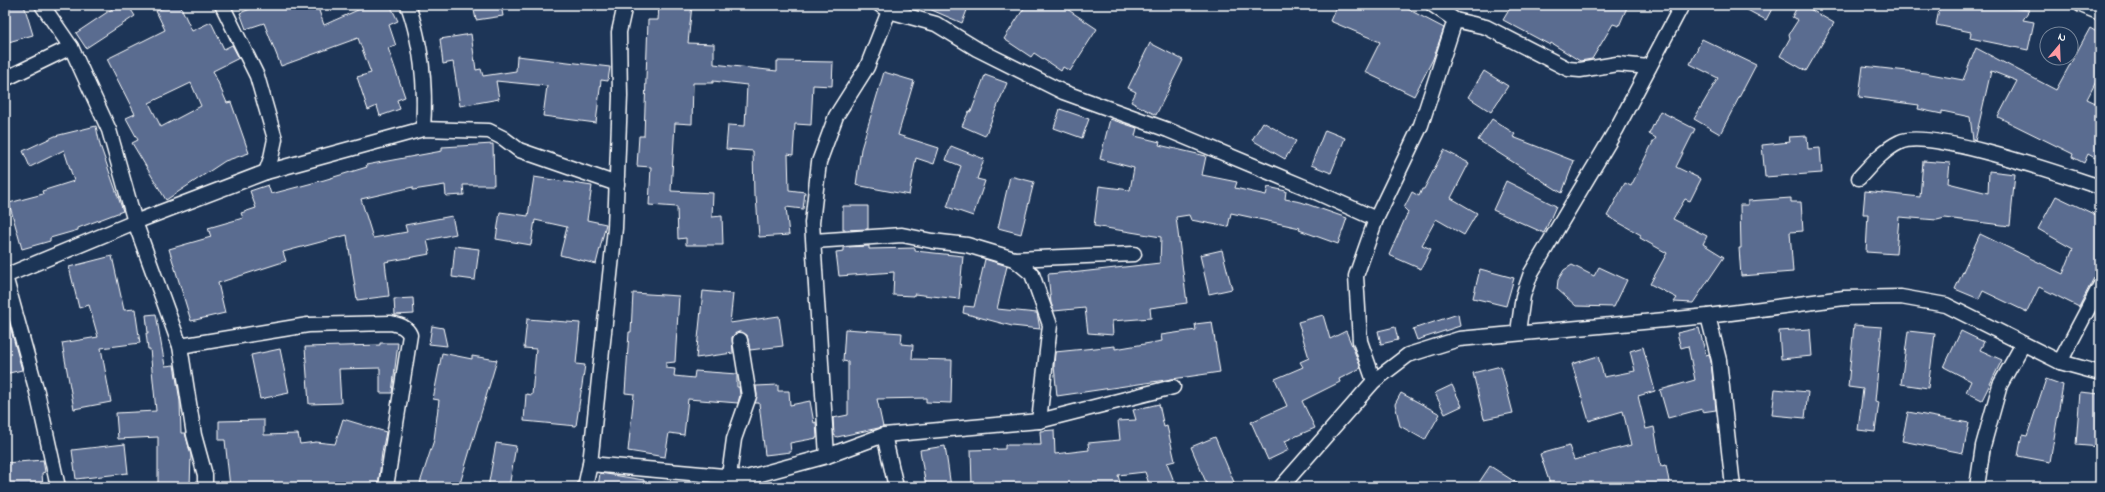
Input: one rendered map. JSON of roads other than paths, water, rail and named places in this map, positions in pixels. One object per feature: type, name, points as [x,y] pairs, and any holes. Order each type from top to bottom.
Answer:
[{"type":"street","points":[[42,5],[71,47],[109,130],[135,222],[180,346],[194,435],[205,475],[205,487]]},
{"type":"street","points":[[222,5],[257,76],[275,139],[266,172]]},
{"type":"street","points":[[408,5],[416,26],[423,70],[423,129]]},
{"type":"street","points":[[585,487],[590,464],[608,298],[617,184],[620,96],[619,32],[625,5]]},
{"type":"street","points":[[1433,5],[1455,20],[1486,26],[1568,69],[1580,70],[1618,64],[1649,67]]},
{"type":"street","points":[[1518,332],[1523,296],[1531,273],[1616,130],[1682,5]]},
{"type":"street","points":[[2081,5],[2100,13]]},
{"type":"street","points":[[827,456],[812,224],[819,162],[836,116],[867,66],[884,8],[936,24],[977,49],[1063,92],[1168,130],[1307,188],[1376,219]]},
{"type":"street","points":[[1374,381],[1360,341],[1356,276],[1376,219],[1421,125],[1455,20]]},
{"type":"street","points":[[5,79],[71,47]]},
{"type":"street","points":[[58,487],[37,392],[5,276],[135,222],[266,172],[423,129],[489,131],[503,138],[519,150],[617,184]]},
{"type":"street","points":[[1858,178],[1879,156],[1900,141],[1916,138],[2004,156],[2100,187]]},
{"type":"street","points":[[814,241],[902,235],[932,241],[967,245],[1014,259],[1134,254]]},
{"type":"street","points":[[1014,259],[1032,274],[1050,325],[1039,421]]},
{"type":"street","points":[[2060,362],[2100,286]]},
{"type":"street","points":[[1283,486],[1374,381],[1408,355],[1459,339],[1518,332],[1708,316],[1844,298],[1901,298],[1946,304],[2060,362],[2100,373]]},
{"type":"street","points":[[1708,316],[1719,360],[1733,487]]},
{"type":"street","points":[[180,346],[308,325],[391,323],[401,325],[408,330],[410,335],[386,487]]},
{"type":"street","points":[[729,476],[734,439],[749,396],[740,340]]},
{"type":"street","points":[[1977,487],[1983,446],[2000,385],[2023,344]]},
{"type":"street","points":[[590,464],[746,478],[827,456],[884,435],[1039,421],[1173,387]]},
{"type":"street","points":[[884,435],[896,487]]}]
